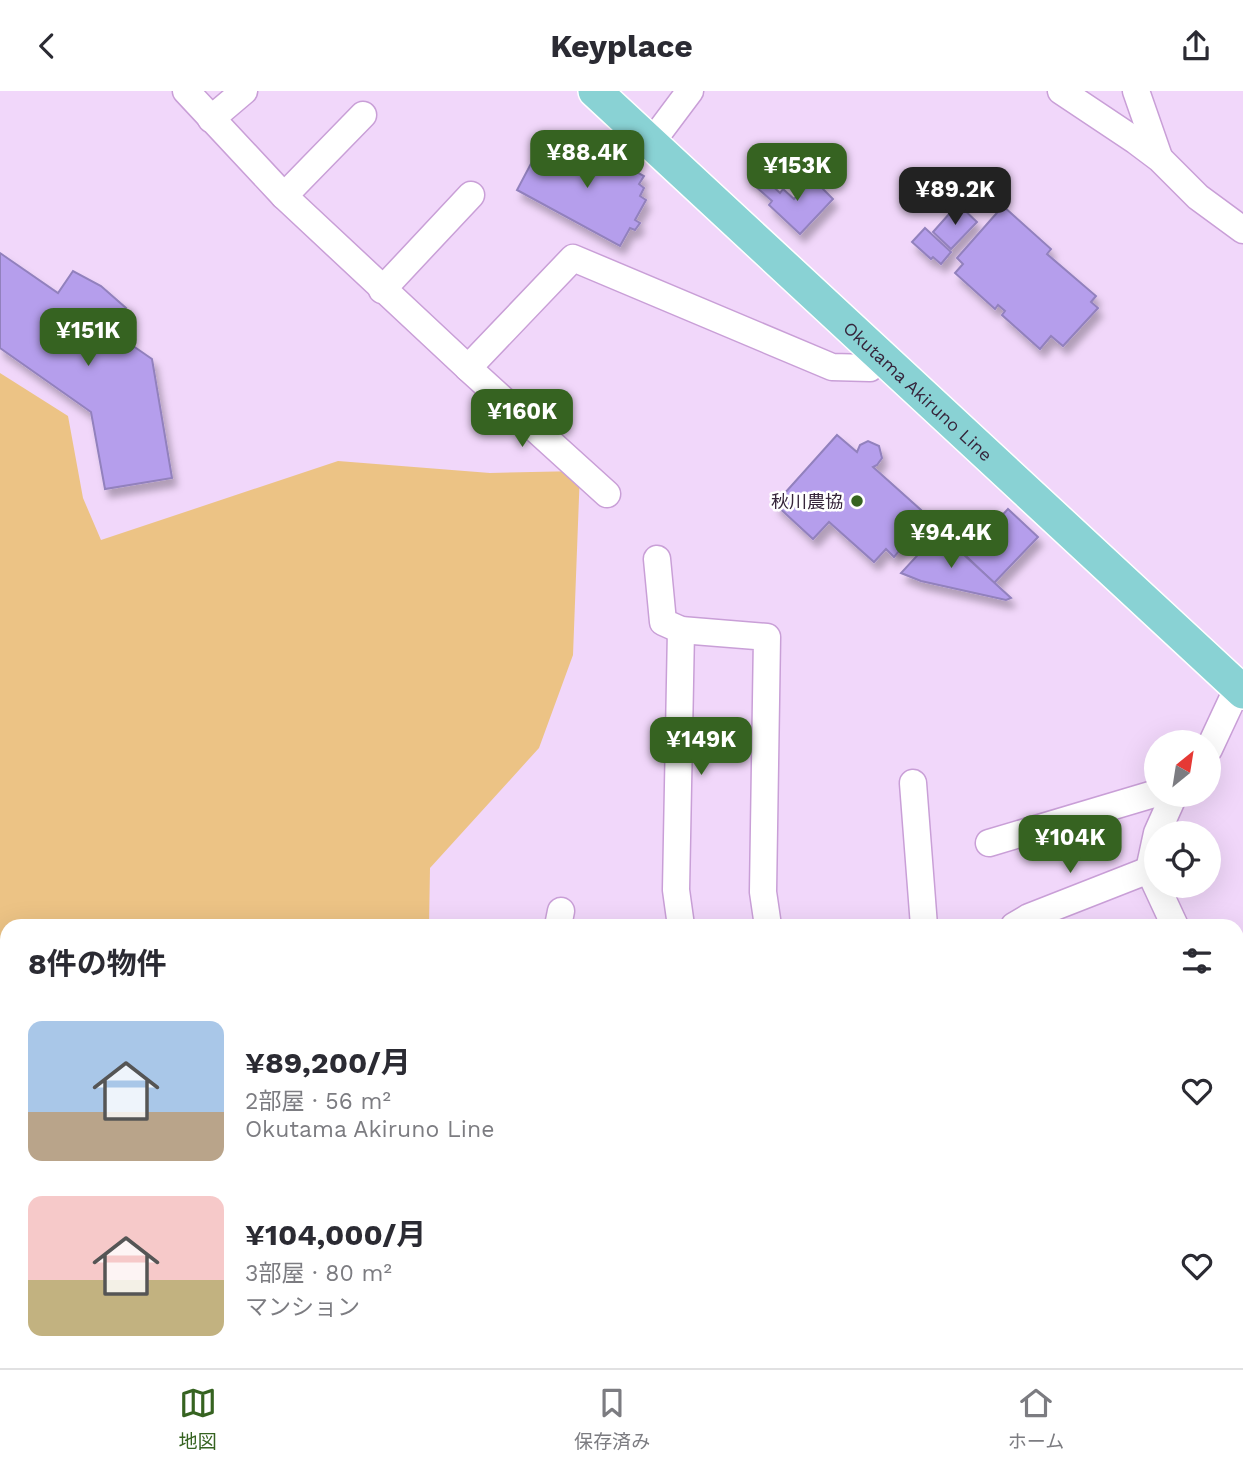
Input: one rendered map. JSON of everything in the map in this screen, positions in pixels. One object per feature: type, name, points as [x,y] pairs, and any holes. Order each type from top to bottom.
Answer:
[{"type":"main road","name":"Okutama Akiruno Line","points":[[595,91],[1241,687]]},
{"type":"street","points":[[186,91],[284,195],[382,290],[607,494]]},
{"type":"street","points":[[211,119],[244,91]]},
{"type":"street","points":[[651,143],[690,91]]},
{"type":"street","points":[[1061,91],[1160,159],[1198,197],[1243,230]]},
{"type":"street","points":[[1136,91],[1160,159]]},
{"type":"street","points":[[284,195],[363,115]]},
{"type":"street","points":[[382,290],[471,195]]},
{"type":"street","points":[[468,368],[573,258],[832,367],[870,368],[880,356]]},
{"type":"street","points":[[657,559],[663,622],[681,630],[767,637],[763,893],[767,919]]},
{"type":"street","points":[[680,919],[676,890],[681,630]]},
{"type":"street","points":[[1219,730],[1241,687]]},
{"type":"street","points":[[913,783],[923,919]]},
{"type":"street","points":[[989,843],[1144,797]]},
{"type":"street","points":[[1024,919],[1144,872]]},
{"type":"street","points":[[1162,898],[1172,919]]},
{"type":"shaded area","points":[[0,373],[68,416],[83,498],[101,540],[338,461],[490,473],[580,471],[573,655],[539,748],[430,868],[429,919],[0,919]]},
{"type":"building","points":[[549,141],[557,146],[554,150],[574,161],[584,143],[644,176],[639,184],[644,188],[640,196],[646,200],[635,220],[640,223],[635,230],[630,228],[620,246],[517,190],[535,156],[540,158]]},
{"type":"building","points":[[763,177],[780,193],[783,189],[794,199],[813,179],[833,199],[800,234],[769,205],[772,201],[755,186]]},
{"type":"building","points":[[958,204],[977,222],[951,249],[933,232]]},
{"type":"building","points":[[1003,206],[1051,249],[1047,254],[1096,296],[1091,302],[1098,308],[1063,346],[1051,336],[1040,349],[1002,315],[1005,311],[998,305],[995,309],[955,273],[963,264],[957,258]]},
{"type":"building","points":[[925,228],[951,252],[941,264],[912,242]]},
{"type":"building","points":[[0,253],[58,293],[73,271],[101,286],[126,308],[110,330],[152,359],[172,478],[105,489],[91,412],[0,348]]},
{"type":"building","points":[[837,435],[857,452],[860,445],[868,441],[879,446],[882,458],[873,467],[921,510],[915,518],[930,531],[928,534],[931,537],[917,553],[906,543],[894,557],[886,549],[874,562],[829,522],[813,539],[775,504]]},
{"type":"building","points":[[1008,509],[1038,537],[994,583],[965,555]]},
{"type":"building","points":[[939,532],[1011,598],[1006,600],[921,581],[901,573]]},
{"type":"place","name":"秋川農協","points":[[857,501]]}]
